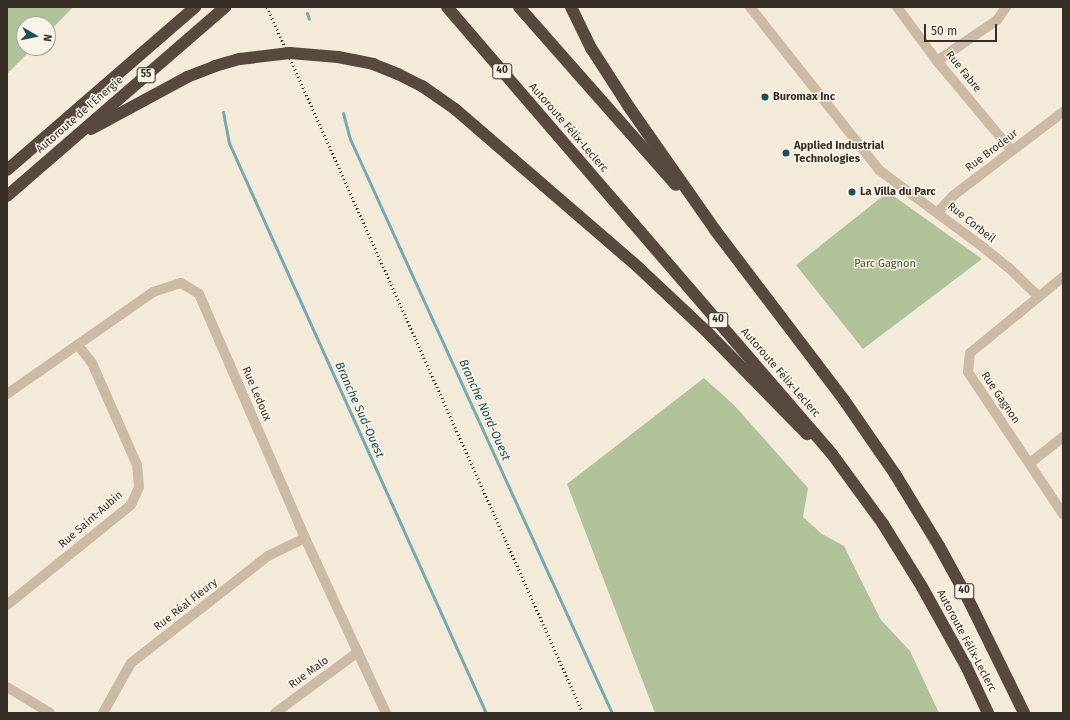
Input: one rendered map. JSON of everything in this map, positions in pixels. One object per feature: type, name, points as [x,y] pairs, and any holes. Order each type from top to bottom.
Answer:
[{"type":"highway","name":"Autoroute de l'Énergie","points":[[7,170],[195,7]]},
{"type":"highway","points":[[438,7],[557,134]]},
{"type":"highway","name":"Autoroute Félix-Leclerc","points":[[447,7],[782,394],[852,481],[897,546],[922,587],[966,666],[988,713]]},
{"type":"highway","points":[[519,7],[715,230]]},
{"type":"highway","name":"Autoroute Félix-Leclerc","points":[[571,7],[586,39],[613,82],[715,230],[836,389],[895,474],[965,593],[1024,713]]},
{"type":"highway","name":"Autoroute de l'Énergie","points":[[7,196],[222,9]]},
{"type":"highway","points":[[73,138],[187,77],[215,66],[240,59],[290,53],[338,56],[372,64],[406,78],[430,91],[460,112],[613,245],[699,325],[852,481]]},
{"type":"street","name":"Rue Corbeil","points":[[750,7],[875,166],[892,181],[938,212],[1009,268],[1038,296]]},
{"type":"street","name":"Rue Fabre","points":[[897,7],[937,61],[1012,151]]},
{"type":"street","points":[[937,61],[997,20],[1006,7]]},
{"type":"street","name":"Rue Brodeur","points":[[938,212],[954,195],[1063,112]]},
{"type":"street","name":"Rue Gagnon","points":[[1063,277],[970,353],[968,372],[1063,514]]},
{"type":"street","name":"Rue Ledoux","points":[[7,394],[153,292],[181,283],[199,294],[306,538],[386,713]]},
{"type":"street","name":"Rue Saint-Aubin","points":[[7,606],[131,504],[139,487],[137,465],[92,363],[78,345]]},
{"type":"street","points":[[1030,463],[1063,437]]},
{"type":"street","name":"Rue Réal Fleury","points":[[103,713],[131,663],[268,556],[306,538]]},
{"type":"street","name":"Rue Malo","points":[[275,713],[358,652]]},
{"type":"street","points":[[7,687],[50,713]]},
{"type":"green space","points":[[7,7],[73,7],[56,25],[56,16],[16,16],[16,56],[25,56],[7,74]]},
{"type":"green space","name":"Parc Gagnon","points":[[888,192],[982,259],[863,349],[796,265]]},
{"type":"green space","points":[[704,378],[734,405],[808,488],[803,517],[822,534],[844,546],[881,620],[910,651],[939,713],[655,713],[567,484]]},
{"type":"waterway","name":"Branche Nord-Ouest","points":[[307,13],[309,19]]},
{"type":"waterway","name":"Branche Sud-Ouest","points":[[223,112],[229,143],[486,713]]},
{"type":"waterway","name":"Branche Nord-Ouest","points":[[343,113],[350,139],[612,713]]},
{"type":"railway","points":[[267,7],[583,713]]},
{"type":"place","name":"Buromax Inc","points":[[765,97]]},
{"type":"place","name":"Applied Industrial Technologies","points":[[786,153]]},
{"type":"place","name":"La Villa du Parc","points":[[852,192]]}]
